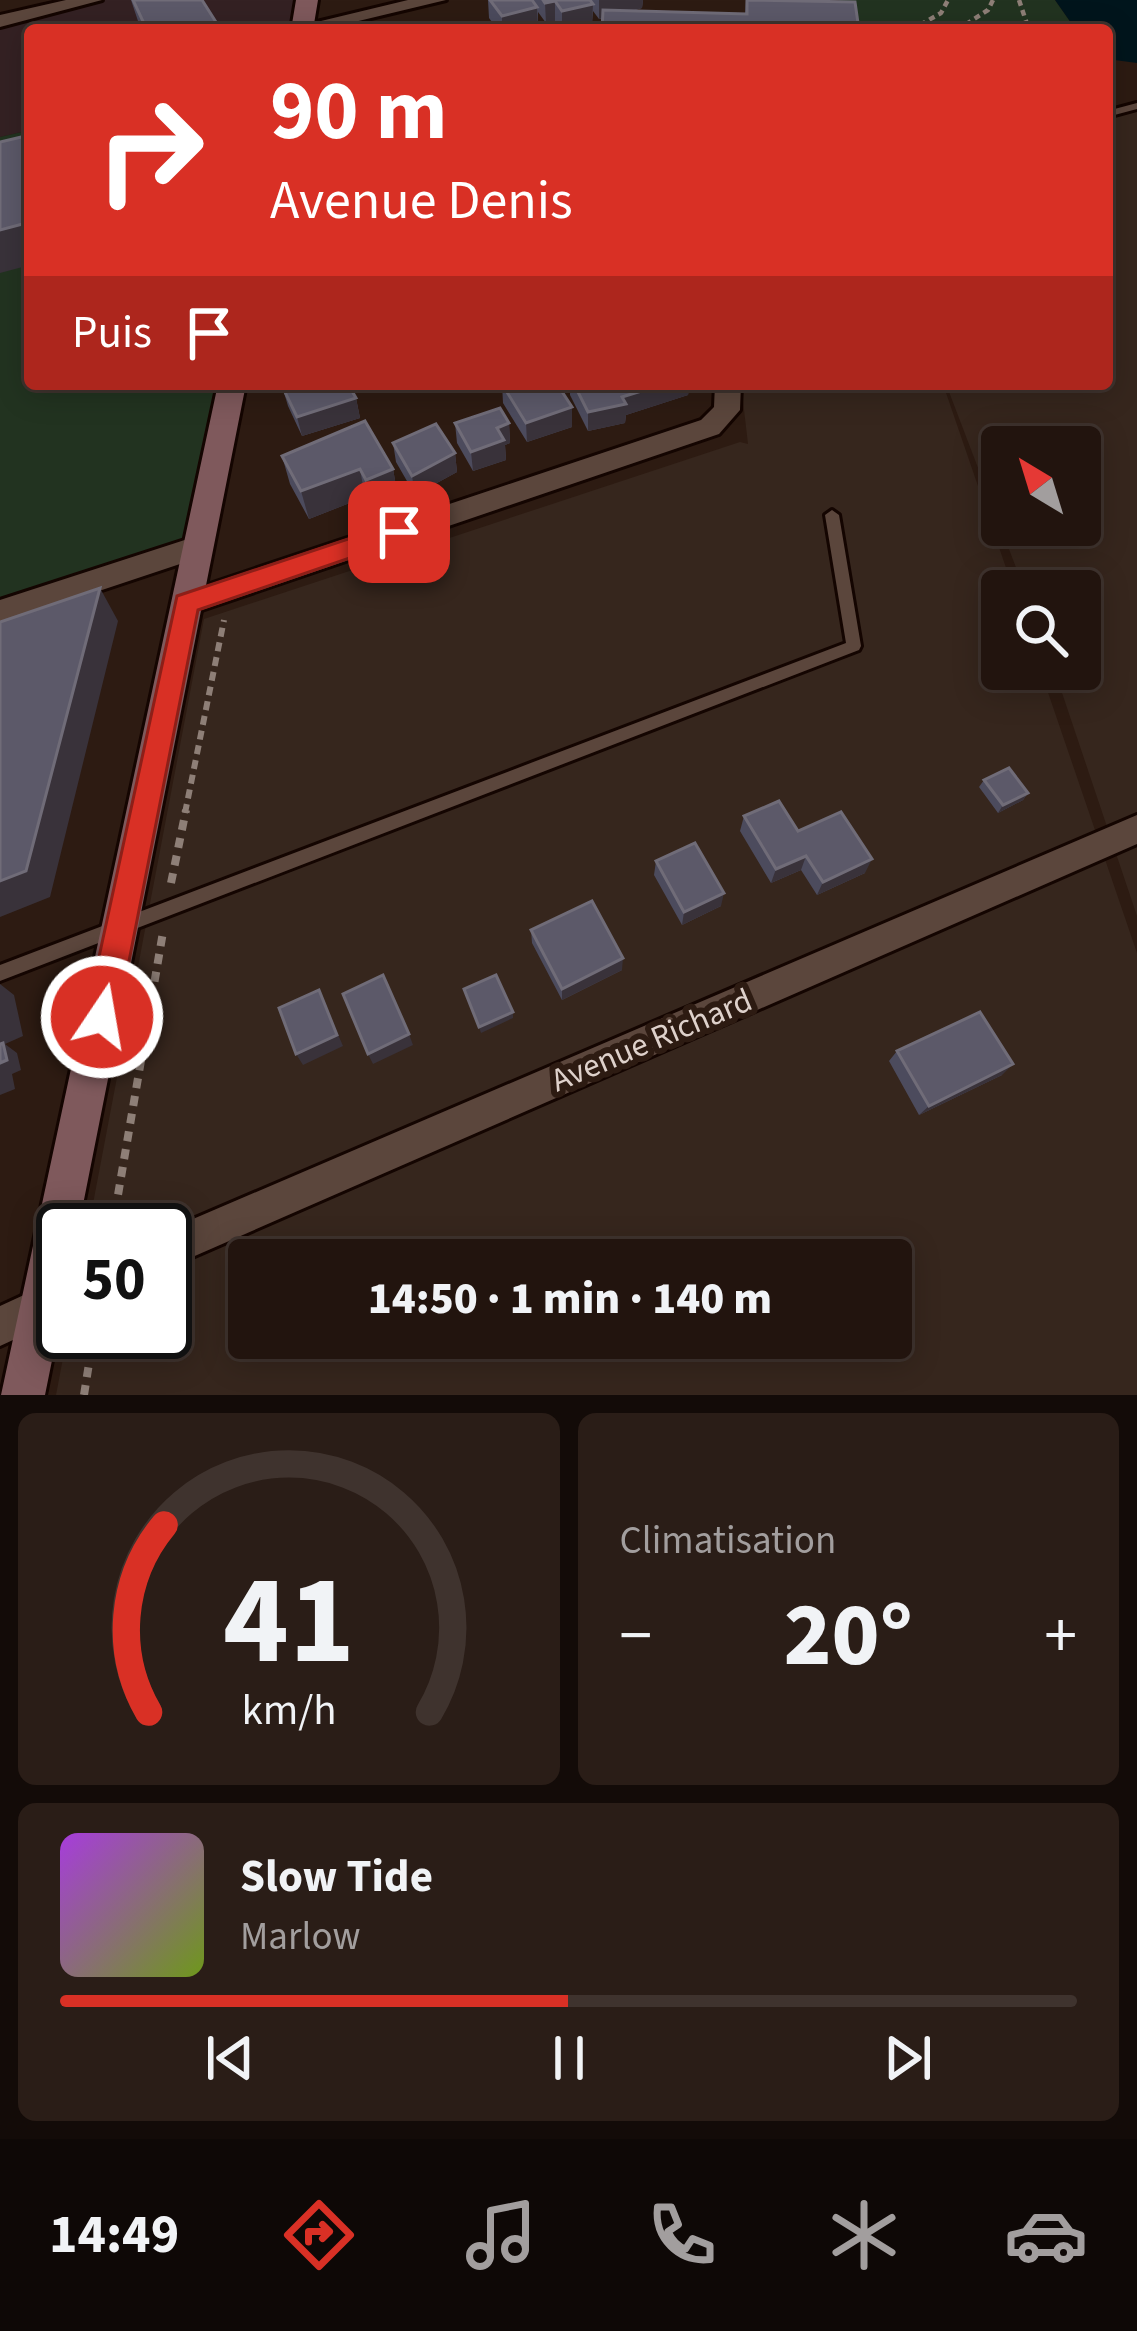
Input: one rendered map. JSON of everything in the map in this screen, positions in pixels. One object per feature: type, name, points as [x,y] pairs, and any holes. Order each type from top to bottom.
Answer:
[{"type":"main road","points":[[70,1203],[121,925],[231,390]]},
{"type":"main road","points":[[23,1395],[36,1353]]},
{"type":"street","points":[[0,21],[92,0]]},
{"type":"street","points":[[325,24],[436,0]]},
{"type":"street","points":[[187,603],[722,419],[727,390]]},
{"type":"street","points":[[0,612],[197,548]]},
{"type":"street","name":"Avenue Richard","points":[[192,1238],[1137,829]]},
{"type":"street","points":[[0,1326],[36,1309]]},
{"type":"lane","points":[[0,973],[854,646],[832,515]]},
{"type":"path","points":[[922,24],[941,14],[948,0]]},
{"type":"path","points":[[966,24],[988,10],[993,0]]},
{"type":"path","points":[[84,1395],[90,1359]]},
{"type":"shaded area","points":[[92,0],[307,0],[303,24],[24,24],[24,138],[22,132],[0,137],[0,21]]},
{"type":"shaded area","points":[[1137,111],[1137,916],[1061,690],[1101,690],[1101,570],[1017,570],[1008,546],[1101,546],[1101,426],[981,426],[981,476],[948,390],[1113,390],[1113,117]]},
{"type":"shaded area","points":[[742,390],[945,390],[981,495],[981,546],[999,546],[1007,570],[981,570],[981,690],[1047,690],[1137,953],[1137,1395],[56,1395],[63,1359],[192,1359],[192,1203],[93,1203],[204,619],[740,442],[748,444]]},
{"type":"green space","points":[[839,0],[1055,0],[1072,24],[856,24]]},
{"type":"green space","points":[[22,132],[24,138],[24,390],[231,390],[197,547],[0,612],[0,137]]},
{"type":"water","points":[[1055,0],[1137,0],[1137,63],[1113,60],[1113,24],[1072,24]]},
{"type":"building","points":[[133,0],[202,0],[217,24],[144,24]]},
{"type":"building","points":[[490,0],[532,0],[537,7],[502,16]]},
{"type":"building","points":[[543,0],[590,0],[593,4],[562,11],[555,1]]},
{"type":"building","points":[[747,0],[855,2],[858,24],[602,24],[603,10],[747,14]]},
{"type":"building","points":[[24,136],[24,224],[0,230],[0,142]]},
{"type":"building","points":[[284,390],[351,390],[356,398],[297,417]]},
{"type":"building","points":[[506,390],[561,390],[572,407],[526,423]]},
{"type":"building","points":[[577,390],[645,390],[622,397],[626,404],[588,412]]},
{"type":"building","points":[[500,408],[509,423],[497,428],[504,440],[471,452],[455,423]]},
{"type":"building","points":[[365,421],[393,469],[366,480],[360,469],[301,491],[282,456]]},
{"type":"building","points":[[436,424],[455,453],[412,476],[393,443]]},
{"type":"building","points":[[100,588],[26,871],[0,881],[0,622]]},
{"type":"building","points":[[1009,768],[1028,793],[1003,805],[984,780]]},
{"type":"building","points":[[779,801],[798,831],[841,812],[872,859],[823,882],[806,856],[776,869],[744,816]]},
{"type":"building","points":[[695,843],[724,893],[684,912],[656,861]]},
{"type":"building","points":[[592,901],[623,958],[562,989],[531,930]]},
{"type":"building","points":[[383,975],[409,1034],[368,1054],[343,994]]},
{"type":"building","points":[[496,975],[513,1012],[479,1027],[464,989]]},
{"type":"building","points":[[319,990],[337,1035],[296,1054],[279,1008]]},
{"type":"building","points":[[980,1012],[1013,1064],[929,1106],[897,1051]]},
{"type":"building","points":[[0,1044],[7,1060],[0,1063]]},
{"type":"route","points":[[102,1017],[187,603],[399,532]]}]
